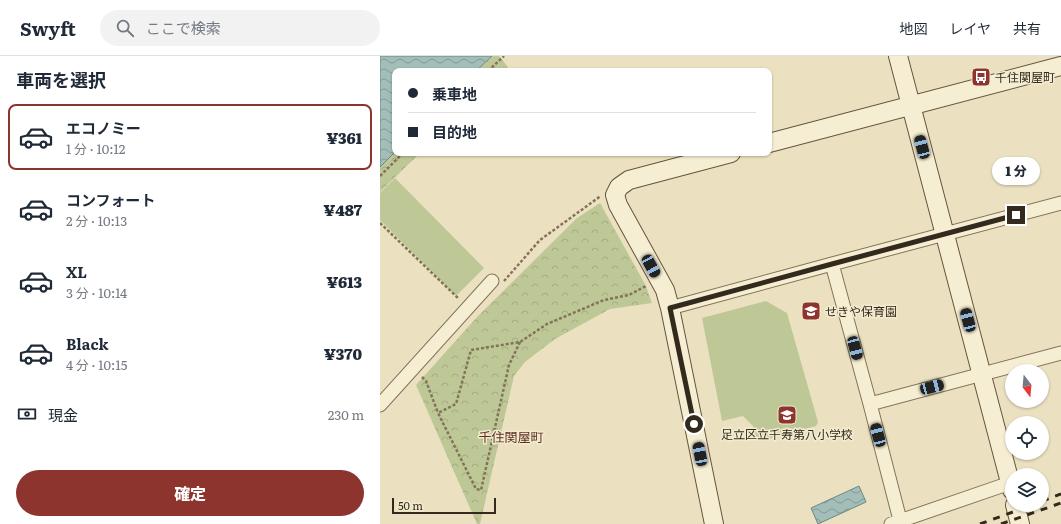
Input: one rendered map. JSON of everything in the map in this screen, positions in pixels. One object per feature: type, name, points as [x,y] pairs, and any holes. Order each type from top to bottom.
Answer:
[{"type":"street","points":[[898,56],[1006,468]]},
{"type":"street","points":[[772,142],[1061,66]]},
{"type":"street","points":[[714,524],[670,308],[665,290],[618,205],[615,195],[619,187],[629,180],[720,156]]},
{"type":"street","points":[[670,308],[1061,203]]},
{"type":"street","points":[[832,264],[870,404],[896,522],[1005,489]]},
{"type":"street","points":[[380,405],[496,284]]},
{"type":"street","points":[[870,404],[1061,353]]},
{"type":"street","points":[[1017,512],[1020,524]]},
{"type":"path","points":[[491,68],[504,56]]},
{"type":"path","points":[[380,176],[400,156]]},
{"type":"path","points":[[496,284],[540,240],[598,198],[601,194]]},
{"type":"path","points":[[380,223],[459,299]]},
{"type":"path","points":[[438,413],[456,404],[471,350],[520,342],[547,324],[604,300],[629,295],[648,286]]},
{"type":"path","points":[[420,376],[426,381],[438,413],[476,489],[481,490],[509,365],[520,342]]},
{"type":"green space","points":[[492,56],[499,56],[508,67],[507,68],[479,68]]},
{"type":"green space","points":[[392,155],[417,156],[380,192],[380,167]]},
{"type":"green space","points":[[395,178],[484,268],[456,296],[380,220],[380,193]]},
{"type":"green space","points":[[600,203],[646,286],[652,303],[610,309],[555,339],[525,362],[514,376],[480,524],[477,524],[416,385],[477,317],[577,218]]},
{"type":"green space","points":[[766,301],[787,313],[818,422],[816,426],[760,441],[757,439],[753,426],[743,416],[722,421],[702,318]]},
{"type":"water","points":[[380,56],[492,56],[479,68],[392,68],[392,155],[380,167]]},
{"type":"water","points":[[859,486],[866,502],[818,524],[811,508]]},
{"type":"railway","points":[[1049,498],[1061,494]]},
{"type":"railway","points":[[1001,524],[1061,503]]},
{"type":"railway","points":[[980,524],[1013,512]]},
{"type":"place","name":"千住関屋町","points":[[981,77]]},
{"type":"place","name":"せきや保育園","points":[[811,311]]},
{"type":"place","name":"足立区立千寿第八小学校","points":[[787,415]]},
{"type":"district","name":"千住関屋町","points":[[511,436]]},
{"type":"route","points":[[694,424],[670,308],[1016,215]]}]
